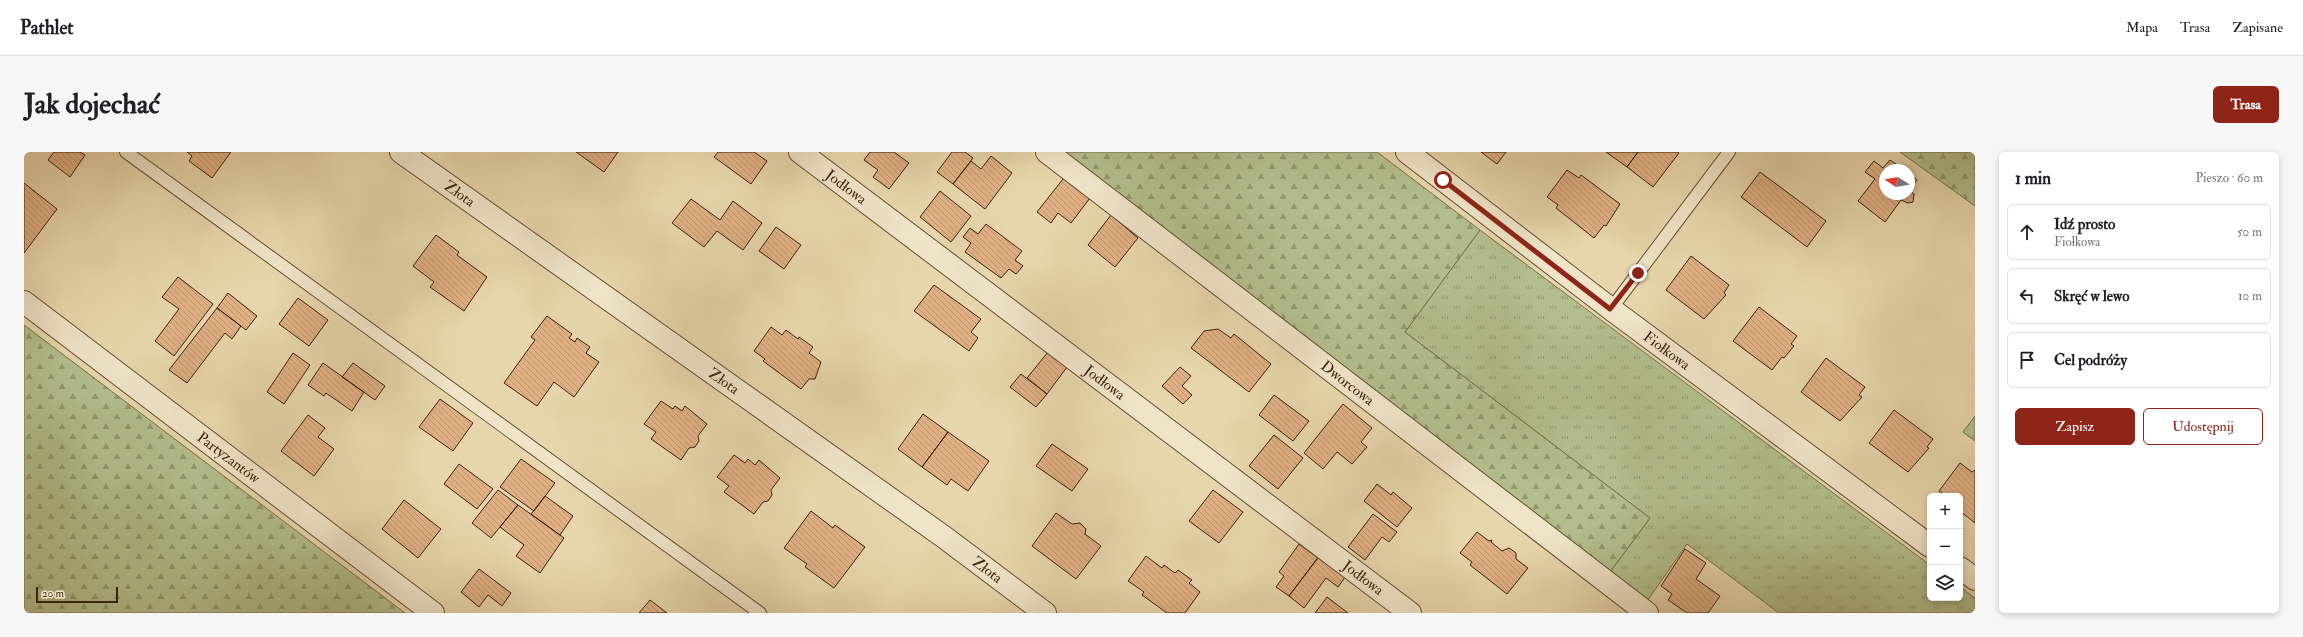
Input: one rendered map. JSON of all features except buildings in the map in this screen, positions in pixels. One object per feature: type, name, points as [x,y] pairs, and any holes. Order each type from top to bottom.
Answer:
[{"type":"street","name":"Złota","points":[[400,152],[944,537],[1045,613]]},
{"type":"street","name":"Jodłowa","points":[[800,152],[1410,613]]},
{"type":"street","name":"Dworcowa","points":[[1047,152],[1647,613]]},
{"type":"street","name":"Fiołkowa","points":[[1407,152],[1610,309],[1927,544]]},
{"type":"street","name":"Partyzantów","points":[[24,302],[433,613]]},
{"type":"street","points":[[1963,570],[1975,579]]},
{"type":"lane","points":[[126,152],[760,613]]},
{"type":"lane","points":[[1610,309],[1729,152]]},
{"type":"green space","points":[[1056,152],[1377,152],[1480,230],[1405,332],[1650,518],[1607,576]]},
{"type":"green space","points":[[1900,152],[1975,152],[1975,206]]},
{"type":"green space","points":[[1480,230],[1927,563],[1927,601],[1963,601],[1963,589],[1975,598],[1975,613],[1779,613],[1687,544],[1645,604],[1607,576],[1650,518],[1405,332]]},
{"type":"green space","points":[[24,325],[405,613],[24,613]]},
{"type":"green space","points":[[1975,416],[1975,441],[1963,432]]},
{"type":"route","points":[[1443,180],[1610,309],[1638,273]]}]
